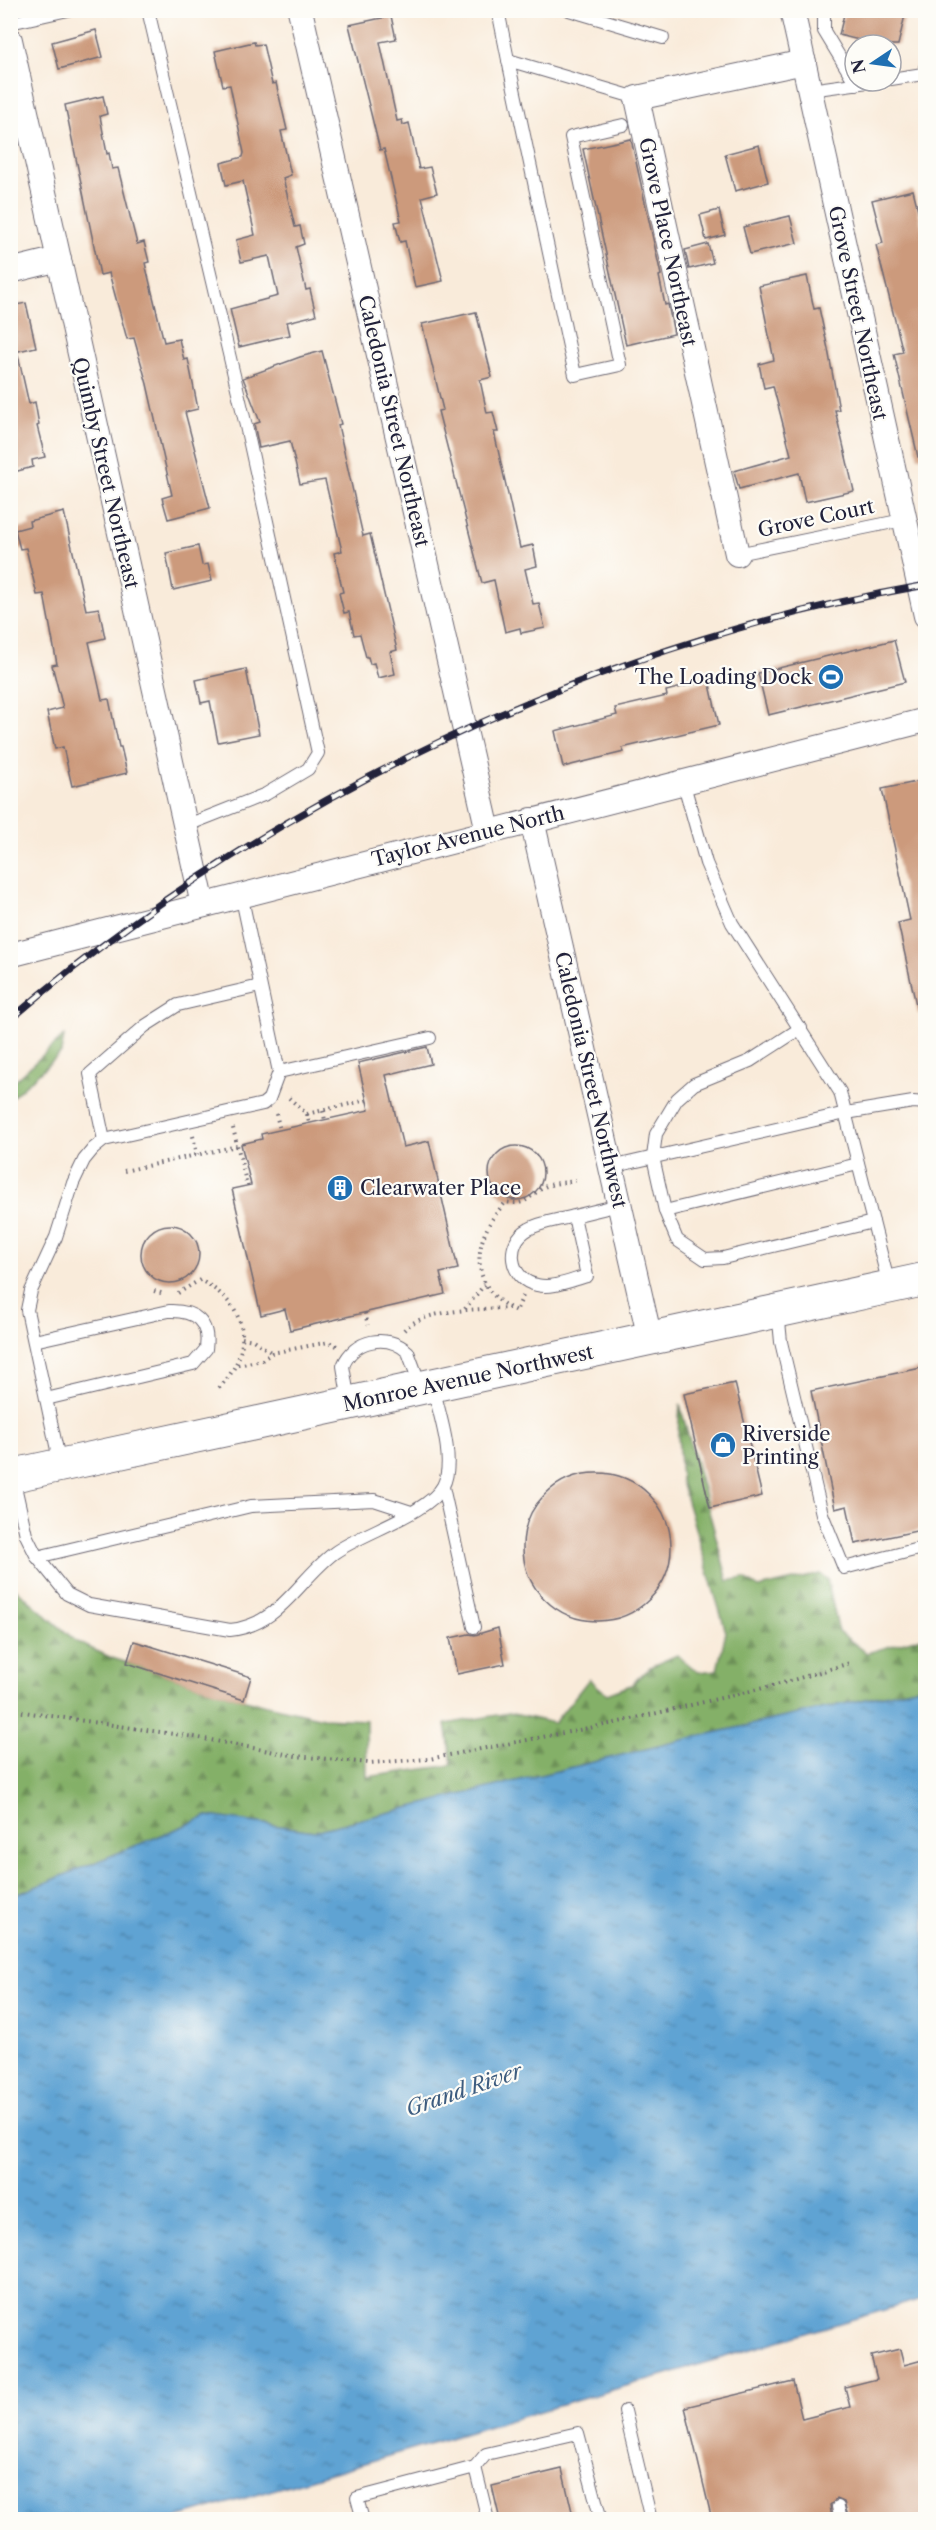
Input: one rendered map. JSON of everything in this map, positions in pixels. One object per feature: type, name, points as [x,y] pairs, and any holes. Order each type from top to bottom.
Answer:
[{"type":"main road","name":"Monroe Avenue Northwest","points":[[12,1476],[926,1278]]},
{"type":"street","name":"Caledonia Street Northeast","points":[[300,10],[488,831]]},
{"type":"street","name":"Grove Street Northeast","points":[[792,10],[926,616]]},
{"type":"street","name":"Quimby Street Northeast","points":[[10,40],[203,905]]},
{"type":"street","points":[[637,98],[804,62]]},
{"type":"street","name":"Grove Place Northeast","points":[[637,98],[737,554]]},
{"type":"street","points":[[10,270],[58,259]]},
{"type":"street","name":"Taylor Avenue North","points":[[10,955],[926,720]]},
{"type":"street","name":"Caledonia Street Northwest","points":[[532,820],[650,1339]]},
{"type":"lane","points":[[10,23],[68,10]]},
{"type":"lane","points":[[148,10],[246,426],[318,753],[308,769],[266,794],[185,826]]},
{"type":"lane","points":[[498,10],[575,375],[620,365],[571,137],[623,125]]},
{"type":"lane","points":[[569,10],[663,39]]},
{"type":"lane","points":[[824,10],[824,31],[843,63]]},
{"type":"lane","points":[[507,60],[637,98]]},
{"type":"lane","points":[[903,77],[923,74],[926,65]]},
{"type":"lane","points":[[810,90],[843,86]]},
{"type":"lane","name":"Grove Court","points":[[737,554],[903,520]]},
{"type":"lane","points":[[683,781],[717,892],[732,923],[835,1082],[846,1113],[890,1286]]},
{"type":"lane","points":[[60,1465],[27,1310],[31,1291],[56,1237],[80,1168],[93,1149],[104,1140],[263,1104],[269,1099],[279,1072],[241,894]]},
{"type":"lane","points":[[104,1140],[90,1074],[145,1026],[178,1005],[260,986]]},
{"type":"lane","points":[[801,1028],[750,1061],[694,1084],[677,1099],[656,1134],[653,1157],[665,1211],[677,1239],[705,1259],[723,1258],[873,1222]]},
{"type":"lane","points":[[279,1072],[430,1038]]},
{"type":"lane","points":[[611,1167],[846,1113],[913,1102],[926,1103]]},
{"type":"lane","points":[[665,1211],[858,1164]]},
{"type":"lane","points":[[574,1216],[588,1276],[545,1287],[528,1283],[515,1268],[512,1257],[517,1239],[530,1227],[574,1216],[619,1205]]},
{"type":"lane","points":[[34,1341],[170,1311],[191,1313],[206,1327],[206,1348],[201,1358],[193,1364],[46,1400]]},
{"type":"lane","points":[[778,1311],[781,1342],[822,1514],[844,1568],[926,1547]]},
{"type":"lane","points":[[350,1403],[344,1366],[353,1350],[370,1342],[390,1341],[408,1352],[427,1387],[448,1462],[443,1487],[474,1627]]},
{"type":"lane","points":[[12,1476],[26,1535],[36,1557],[67,1594],[88,1605],[230,1630],[249,1628],[266,1620],[333,1553],[357,1538],[424,1505],[443,1487]]},
{"type":"lane","points":[[36,1557],[251,1506],[374,1500],[411,1512]]},
{"type":"lane","points":[[625,2411],[651,2520]]},
{"type":"lane","points":[[363,2520],[357,2498],[475,2467],[486,2454],[578,2433],[601,2520]]},
{"type":"lane","points":[[475,2467],[489,2520]]},
{"type":"path","points":[[289,1098],[307,1114],[309,1124]]},
{"type":"path","points":[[307,1114],[367,1100]]},
{"type":"path","points":[[323,1111],[325,1120]]},
{"type":"path","points":[[229,1112],[247,1186]]},
{"type":"path","points":[[276,1114],[280,1130]]},
{"type":"path","points":[[124,1171],[237,1146]]},
{"type":"path","points":[[465,1310],[485,1284]]},
{"type":"path","points":[[404,1331],[411,1323],[465,1310],[510,1308]]},
{"type":"path","points":[[365,1313],[369,1329]]},
{"type":"path","points":[[242,1338],[253,1340],[272,1353]]},
{"type":"path","points":[[238,1365],[262,1360],[272,1353],[329,1342],[340,1347]]},
{"type":"path","points":[[10,1710],[183,1735],[296,1756],[369,1763],[429,1759],[615,1723],[776,1685],[850,1663]]},
{"type":"green space","points":[[64,1036],[61,1053],[11,1098],[11,1084]]},
{"type":"green space","points":[[680,1405],[728,1581],[744,1578],[759,1588],[820,1574],[827,1579],[839,1632],[867,1653],[925,1636],[925,1686],[687,1739],[314,1831],[208,1816],[11,1897],[10,1584],[77,1642],[112,1658],[245,1700],[323,1718],[366,1720],[367,1777],[452,1765],[446,1724],[509,1713],[554,1723],[589,1679],[607,1694],[631,1685],[650,1667],[677,1655],[698,1672],[717,1670],[726,1632],[681,1481],[678,1434]]},
{"type":"water","name":"Grand River","points":[[925,1686],[925,2298],[174,2519],[11,2519],[11,1897],[208,1816],[314,1831],[687,1739]]},
{"type":"building","points":[[845,10],[889,10],[905,15],[901,33],[843,33],[843,36],[839,35]]},
{"type":"building","points":[[391,16],[396,39],[380,42],[397,121],[402,120],[403,125],[409,123],[419,169],[430,167],[437,193],[422,197],[443,281],[415,287],[405,241],[400,242],[395,222],[401,221],[384,149],[380,150],[349,25]]},
{"type":"building","points":[[96,30],[103,57],[59,69],[52,42]]},
{"type":"building","points":[[254,42],[255,45],[263,44],[272,84],[276,83],[287,130],[281,131],[291,175],[283,178],[295,227],[300,226],[304,244],[296,247],[306,290],[310,289],[316,315],[287,322],[290,335],[239,347],[230,309],[278,296],[269,256],[241,262],[236,240],[255,235],[243,181],[226,185],[221,163],[243,157],[244,153],[230,85],[223,86],[215,51]]},
{"type":"building","points":[[103,96],[107,114],[100,116],[107,154],[109,153],[112,169],[118,168],[137,244],[144,242],[149,262],[145,263],[164,342],[179,339],[184,360],[188,359],[198,409],[185,412],[210,508],[168,519],[162,498],[172,495],[147,384],[134,338],[127,339],[109,273],[100,275],[65,105]]},
{"type":"building","points":[[631,139],[661,275],[659,276],[665,305],[668,304],[674,334],[626,345],[583,149]]},
{"type":"building","points":[[759,145],[768,182],[735,191],[725,154]]},
{"type":"building","points":[[913,190],[923,230],[926,229],[926,457],[918,457],[894,354],[903,352],[876,245],[883,243],[872,200]]},
{"type":"building","points":[[719,210],[725,235],[706,240],[700,215]]},
{"type":"building","points":[[790,216],[797,243],[750,254],[743,227]]},
{"type":"building","points":[[708,244],[713,263],[689,269],[685,250]]},
{"type":"building","points":[[807,276],[814,309],[819,308],[828,349],[839,410],[835,410],[854,491],[805,502],[799,473],[739,489],[734,471],[791,455],[773,386],[764,388],[759,364],[774,360],[759,286]]},
{"type":"building","points":[[26,303],[36,347],[10,353],[10,306]]},
{"type":"building","points":[[476,312],[492,377],[480,380],[487,413],[493,412],[498,432],[494,432],[520,548],[533,545],[537,566],[525,569],[533,604],[539,603],[545,628],[521,633],[520,628],[505,632],[494,580],[482,583],[438,411],[443,410],[422,324]]},
{"type":"building","points":[[322,351],[341,424],[338,425],[363,536],[370,534],[397,650],[390,652],[395,674],[378,678],[374,663],[370,664],[366,657],[360,634],[354,635],[349,612],[344,613],[339,593],[343,592],[334,553],[342,551],[325,480],[300,484],[290,441],[259,448],[254,424],[260,422],[243,378]]},
{"type":"building","points":[[18,355],[29,404],[35,402],[39,425],[37,426],[45,457],[32,460],[33,467],[10,473],[10,356]]},
{"type":"building","points":[[64,512],[86,610],[99,608],[105,638],[89,642],[102,700],[109,699],[127,773],[72,786],[63,747],[55,749],[47,712],[63,708],[52,665],[57,664],[44,594],[37,595],[26,548],[20,549],[15,530],[30,526],[29,521]]},
{"type":"building","points":[[198,546],[202,565],[208,564],[212,581],[173,590],[166,553]]},
{"type":"building","name":"The Loading Dock","points":[[894,640],[905,682],[768,715],[758,673]]},
{"type":"building","points":[[246,669],[259,734],[218,742],[210,701],[201,703],[196,680]]},
{"type":"building","points":[[709,680],[719,725],[622,748],[624,752],[563,767],[555,731],[617,715],[615,708],[667,696],[666,691]]},
{"type":"building","points":[[926,780],[926,1013],[918,1014],[898,923],[910,920],[882,789]]},
{"type":"building","name":"Clearwater Place","points":[[427,1047],[431,1064],[386,1075],[403,1147],[429,1141],[458,1269],[440,1273],[445,1294],[290,1330],[285,1309],[261,1315],[232,1189],[251,1185],[241,1144],[262,1139],[261,1134],[369,1110],[358,1063]]},
{"type":"building","points":[[516,1146],[526,1148],[535,1154],[541,1163],[543,1173],[541,1183],[535,1192],[526,1198],[516,1200],[506,1198],[497,1192],[491,1183],[489,1173],[491,1163],[497,1154],[506,1148]]},
{"type":"building","points":[[164,1225],[176,1225],[191,1233],[199,1248],[199,1260],[191,1275],[176,1283],[164,1283],[149,1275],[141,1260],[141,1248],[149,1233]]},
{"type":"building","points":[[926,1367],[926,1529],[855,1544],[847,1506],[835,1509],[811,1391]]},
{"type":"building","name":"Riverside Printing","points":[[735,1383],[762,1496],[710,1508],[684,1394]]},
{"type":"building","points":[[597,1473],[625,1479],[649,1495],[665,1519],[671,1547],[665,1575],[649,1599],[625,1615],[597,1621],[569,1615],[545,1599],[529,1575],[523,1547],[529,1519],[545,1495],[569,1479]]},
{"type":"building","points":[[498,1628],[505,1664],[457,1674],[450,1638],[475,1635]]},
{"type":"building","points":[[134,1641],[251,1677],[244,1700],[127,1663]]},
{"type":"building","points":[[900,2349],[904,2365],[926,2359],[926,2520],[849,2520],[844,2502],[837,2499],[830,2505],[832,2520],[712,2520],[685,2407],[793,2381],[802,2419],[850,2407],[845,2387],[877,2379],[871,2356]]},
{"type":"building","points":[[562,2469],[574,2520],[500,2520],[492,2486]]},
{"type":"railway","points":[[10,1020],[109,941],[214,868],[324,801],[439,742],[558,690],[679,647],[802,611],[926,585]]},
{"type":"place","name":"The Loading Dock","points":[[831,677]]},
{"type":"place","name":"Clearwater Place","points":[[340,1188]]},
{"type":"place","name":"Riverside Printing","points":[[723,1445]]}]
